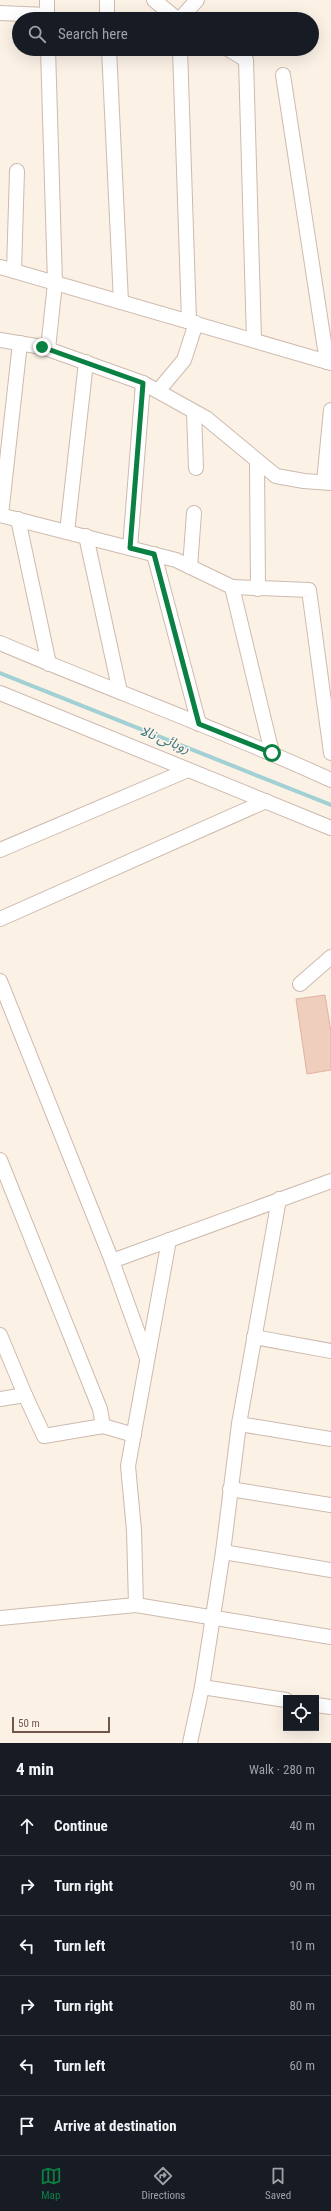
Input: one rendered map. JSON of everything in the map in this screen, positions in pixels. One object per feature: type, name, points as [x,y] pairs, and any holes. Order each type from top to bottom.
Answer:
[{"type":"street","points":[[47,0],[47,12]]},
{"type":"street","points":[[106,0],[107,12]]},
{"type":"street","points":[[154,0],[170,12]]},
{"type":"street","points":[[186,12],[197,0]]},
{"type":"street","points":[[0,13],[12,14]]},
{"type":"street","points":[[48,56],[55,283],[48,349]]},
{"type":"street","points":[[109,56],[121,302]]},
{"type":"street","points":[[158,391],[184,360],[192,322],[180,56]]},
{"type":"street","points":[[239,56],[246,60],[254,340]]},
{"type":"street","points":[[0,267],[329,363],[283,75]]},
{"type":"street","points":[[14,271],[17,171]]},
{"type":"street","points":[[0,340],[48,349],[143,383],[206,418],[257,463],[276,476],[304,482],[327,482],[331,410]]},
{"type":"street","points":[[20,343],[0,515],[176,560],[232,587],[309,590],[331,753]]},
{"type":"street","points":[[67,532],[86,362]]},
{"type":"street","points":[[130,548],[143,383]]},
{"type":"street","points":[[194,412],[196,468]]},
{"type":"street","points":[[257,463],[258,588]]},
{"type":"street","points":[[190,567],[194,513]]},
{"type":"street","points":[[18,520],[49,664]]},
{"type":"street","points":[[86,536],[120,692]]},
{"type":"street","points":[[154,554],[199,724]]},
{"type":"street","points":[[232,587],[272,753]]},
{"type":"street","points":[[0,643],[272,753],[331,780]]},
{"type":"street","points":[[0,693],[331,828]]},
{"type":"street","points":[[0,850],[188,770]]},
{"type":"street","points":[[0,919],[266,801]]},
{"type":"street","points":[[300,984],[331,957]]},
{"type":"street","points":[[0,981],[112,1261],[148,1359]]},
{"type":"street","points":[[0,1160],[100,1410],[103,1426]]},
{"type":"street","points":[[112,1261],[331,1181]]},
{"type":"street","points":[[190,1743],[202,1687],[211,1618],[223,1552],[238,1424],[279,1199]]},
{"type":"street","points":[[136,1605],[134,1530],[128,1466],[169,1240]]},
{"type":"street","points":[[0,1336],[44,1436],[103,1426],[134,1435]]},
{"type":"street","points":[[254,1337],[331,1351]]},
{"type":"street","points":[[0,1399],[25,1395]]},
{"type":"street","points":[[238,1424],[331,1439]]},
{"type":"street","points":[[230,1489],[331,1505]]},
{"type":"street","points":[[223,1552],[331,1570]]},
{"type":"street","points":[[0,1618],[136,1605],[331,1637]]},
{"type":"street","points":[[202,1687],[283,1700]]},
{"type":"street","points":[[319,1705],[331,1707]]},
{"type":"building","points":[[325,995],[331,1032],[331,1070],[307,1074],[296,999]]},
{"type":"waterway","name":"روہائی نالا","points":[[0,673],[331,805]]},
{"type":"route","points":[[42,347],[143,383],[130,548],[154,554],[199,724],[272,753]]}]
